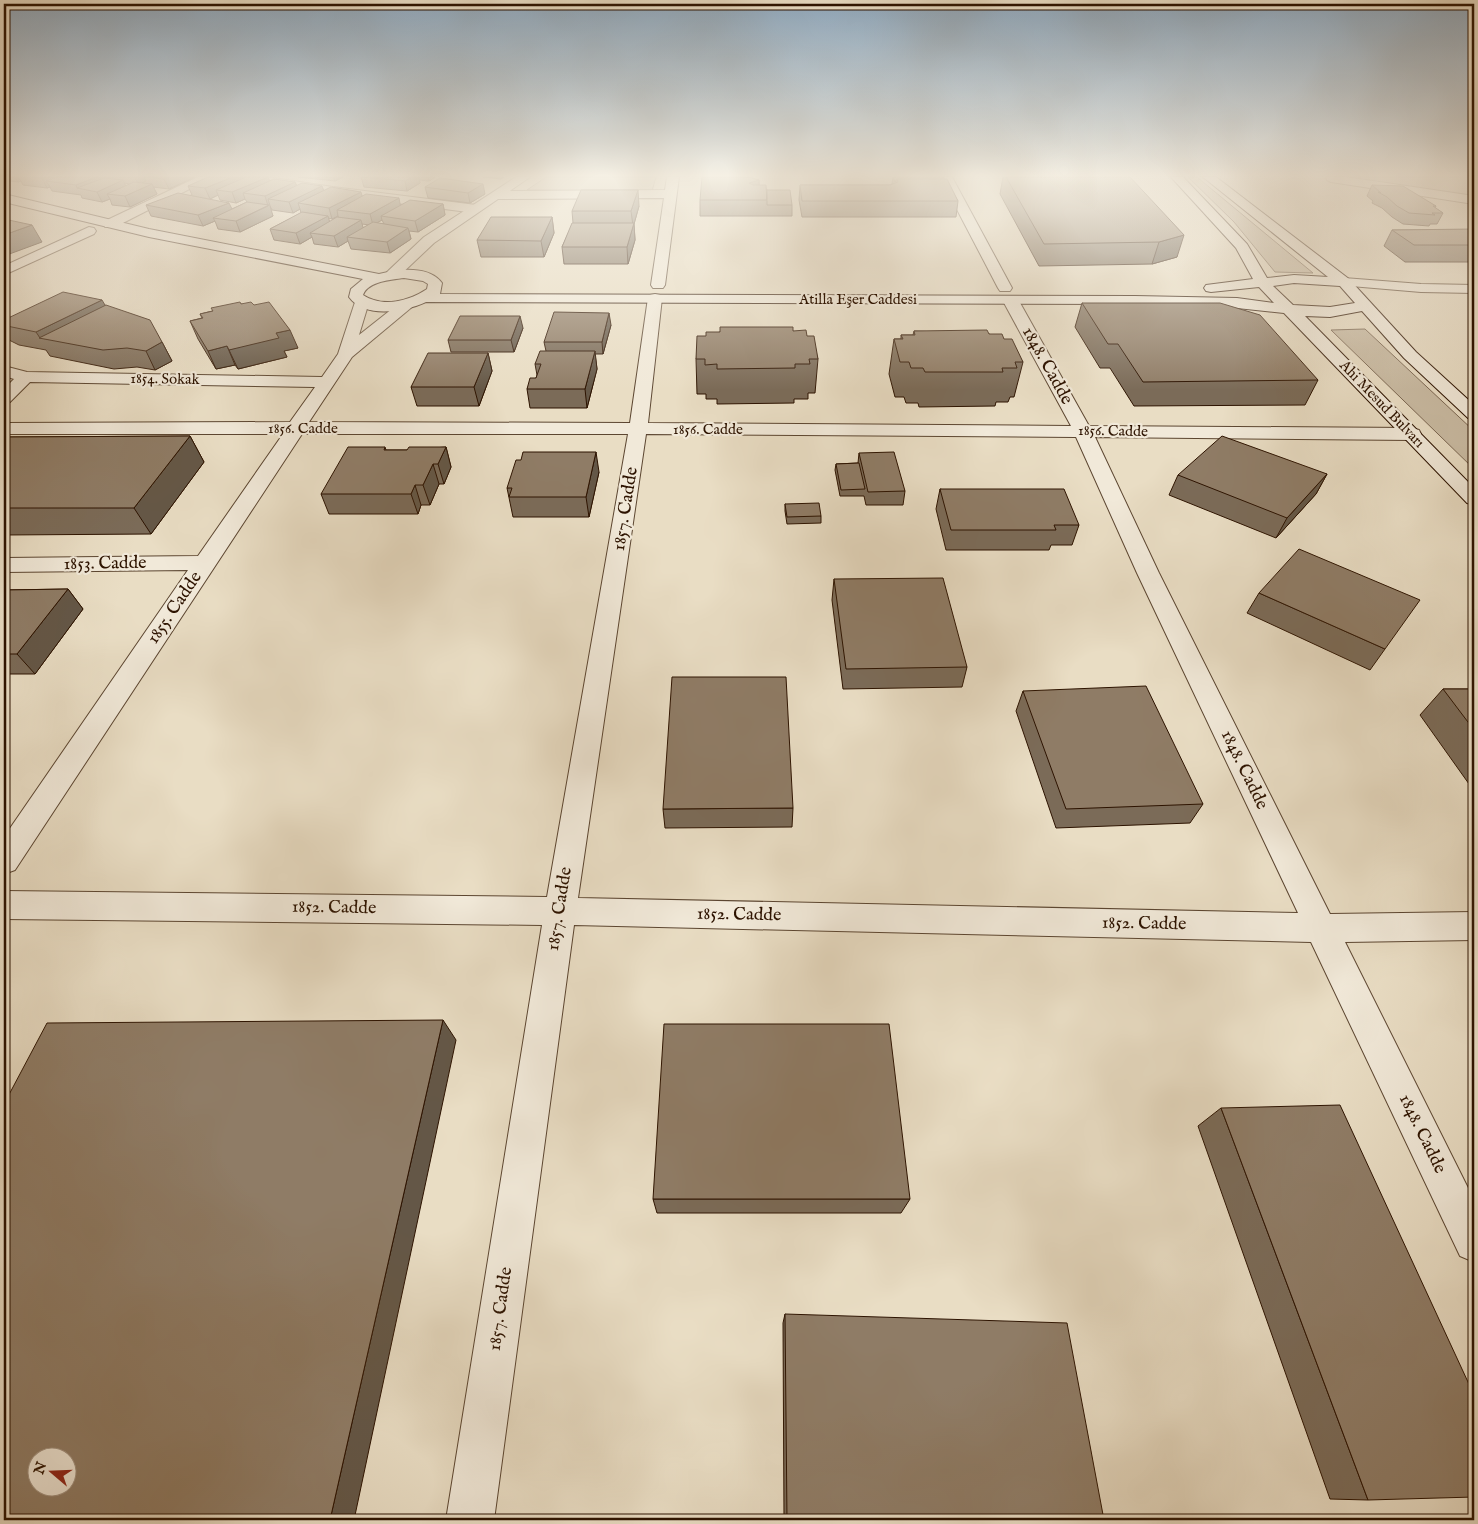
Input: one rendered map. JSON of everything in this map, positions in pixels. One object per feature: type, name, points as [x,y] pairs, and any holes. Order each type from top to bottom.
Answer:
[{"type":"street","points":[[4,270],[52,248]]},
{"type":"street","points":[[230,248],[385,277],[417,275],[427,277],[435,283],[454,284]]},
{"type":"street","points":[[407,304],[378,306],[353,294],[360,287],[385,277],[419,248]]},
{"type":"street","points":[[417,275],[426,248]]},
{"type":"street","name":"1857. Cadde","points":[[470,1520],[560,911],[638,429],[663,248]]},
{"type":"street","name":"1848. Cadde","points":[[984,248],[1082,430],[1152,582],[1474,1242]]},
{"type":"street","name":"Ahi Mesud Bulvarı","points":[[1241,248],[1263,283],[1474,498]]},
{"type":"street","points":[[1300,248],[1374,305],[1382,326],[1410,355],[1474,414]]},
{"type":"street","points":[[1263,283],[1306,279],[1421,288],[1474,289]]},
{"type":"street","points":[[426,298],[434,291],[435,283]]},
{"type":"street","name":"Atilla Eşer Caddesi","points":[[1008,294],[1220,288],[1263,283]]},
{"type":"street","name":"Atilla Eşer Caddesi","points":[[477,284],[657,292]]},
{"type":"street","name":"Atilla Eşer Caddesi","points":[[407,304],[426,298],[657,292],[1008,294],[1213,302],[1290,310]]},
{"type":"street","name":"1855. Cadde","points":[[346,354],[353,294]]},
{"type":"street","points":[[1408,302],[1474,301]]},
{"type":"street","name":"1855. Cadde","points":[[4,861],[346,354],[407,304]]},
{"type":"street","points":[[1290,310],[1330,312],[1374,305]]},
{"type":"street","name":"1854. Sokak","points":[[4,371],[26,377],[328,382]]},
{"type":"street","points":[[4,398],[26,377]]},
{"type":"street","name":"1856. Cadde","points":[[4,428],[1082,430],[1412,434]]},
{"type":"street","name":"1853. Cadde","points":[[4,566],[206,563]]},
{"type":"street","name":"1852. Cadde","points":[[4,905],[560,911],[1321,928],[1474,926]]},
{"type":"shaded area","points":[[1255,248],[1283,248],[1313,273],[1275,272]]},
{"type":"shaded area","points":[[1365,329],[1474,431],[1474,469],[1331,330]]},
{"type":"building","points":[[63,292],[102,300],[36,332],[4,325],[4,320]]},
{"type":"building","points":[[240,302],[241,304],[251,302],[254,305],[269,302],[290,330],[276,333],[279,338],[229,350],[227,346],[208,351],[190,321],[203,318],[200,314],[213,311],[211,308]]},
{"type":"building","points":[[1082,303],[1220,303],[1260,315],[1318,380],[1143,382],[1118,344],[1108,344]]},
{"type":"building","points":[[106,305],[150,320],[162,342],[146,351],[127,348],[103,350],[39,338]]},
{"type":"building","points":[[554,312],[609,313],[602,342],[544,342]]},
{"type":"building","points":[[460,316],[520,316],[511,340],[448,340]]},
{"type":"building","points":[[720,327],[793,327],[793,331],[806,330],[807,336],[814,336],[818,359],[809,359],[810,364],[795,364],[795,368],[717,369],[717,364],[705,365],[705,359],[696,359],[697,336],[706,336],[706,332],[720,332]]},
{"type":"building","points":[[987,330],[989,334],[1002,334],[1004,339],[1012,339],[1023,362],[1015,362],[1017,368],[1002,368],[1003,372],[925,372],[923,368],[911,368],[909,362],[900,362],[894,339],[903,339],[901,335],[915,335],[914,331]]},
{"type":"building","points":[[540,351],[595,351],[585,389],[527,389],[530,378],[536,378],[541,364],[535,364]]},
{"type":"building","points":[[428,353],[488,353],[474,387],[411,387]]},
{"type":"building","points":[[190,436],[134,508],[4,508],[4,437]]},
{"type":"building","points":[[1222,436],[1327,474],[1287,518],[1178,475]]},
{"type":"building","points":[[348,447],[385,447],[384,450],[407,450],[409,447],[446,447],[438,464],[433,464],[423,485],[415,485],[411,494],[321,494]]},
{"type":"building","points":[[523,452],[596,452],[586,497],[509,497],[512,488],[507,488],[516,460],[521,460]]},
{"type":"building","points":[[894,452],[905,491],[868,492],[859,453]]},
{"type":"building","points":[[859,463],[865,489],[841,490],[836,464]]},
{"type":"building","points":[[940,489],[1064,489],[1079,525],[1054,525],[1056,530],[951,530]]},
{"type":"building","points":[[819,503],[821,516],[787,517],[785,504]]},
{"type":"building","points":[[1299,549],[1420,600],[1385,649],[1259,593]]},
{"type":"building","points":[[943,578],[967,667],[846,669],[834,579]]},
{"type":"building","points":[[68,589],[17,654],[4,654],[4,590]]},
{"type":"building","points":[[672,677],[786,677],[793,808],[663,809]]},
{"type":"building","points":[[1146,686],[1203,804],[1066,809],[1023,691]]},
{"type":"building","points":[[1443,689],[1474,689],[1474,730]]},
{"type":"building","points":[[443,1020],[330,1520],[4,1520],[4,1104],[47,1023]]},
{"type":"building","points":[[664,1024],[889,1024],[910,1199],[653,1199]]},
{"type":"building","points":[[1340,1105],[1474,1395],[1474,1497],[1368,1500],[1221,1108]]},
{"type":"building","points":[[785,1314],[1067,1323],[1104,1520],[787,1520]]}]
